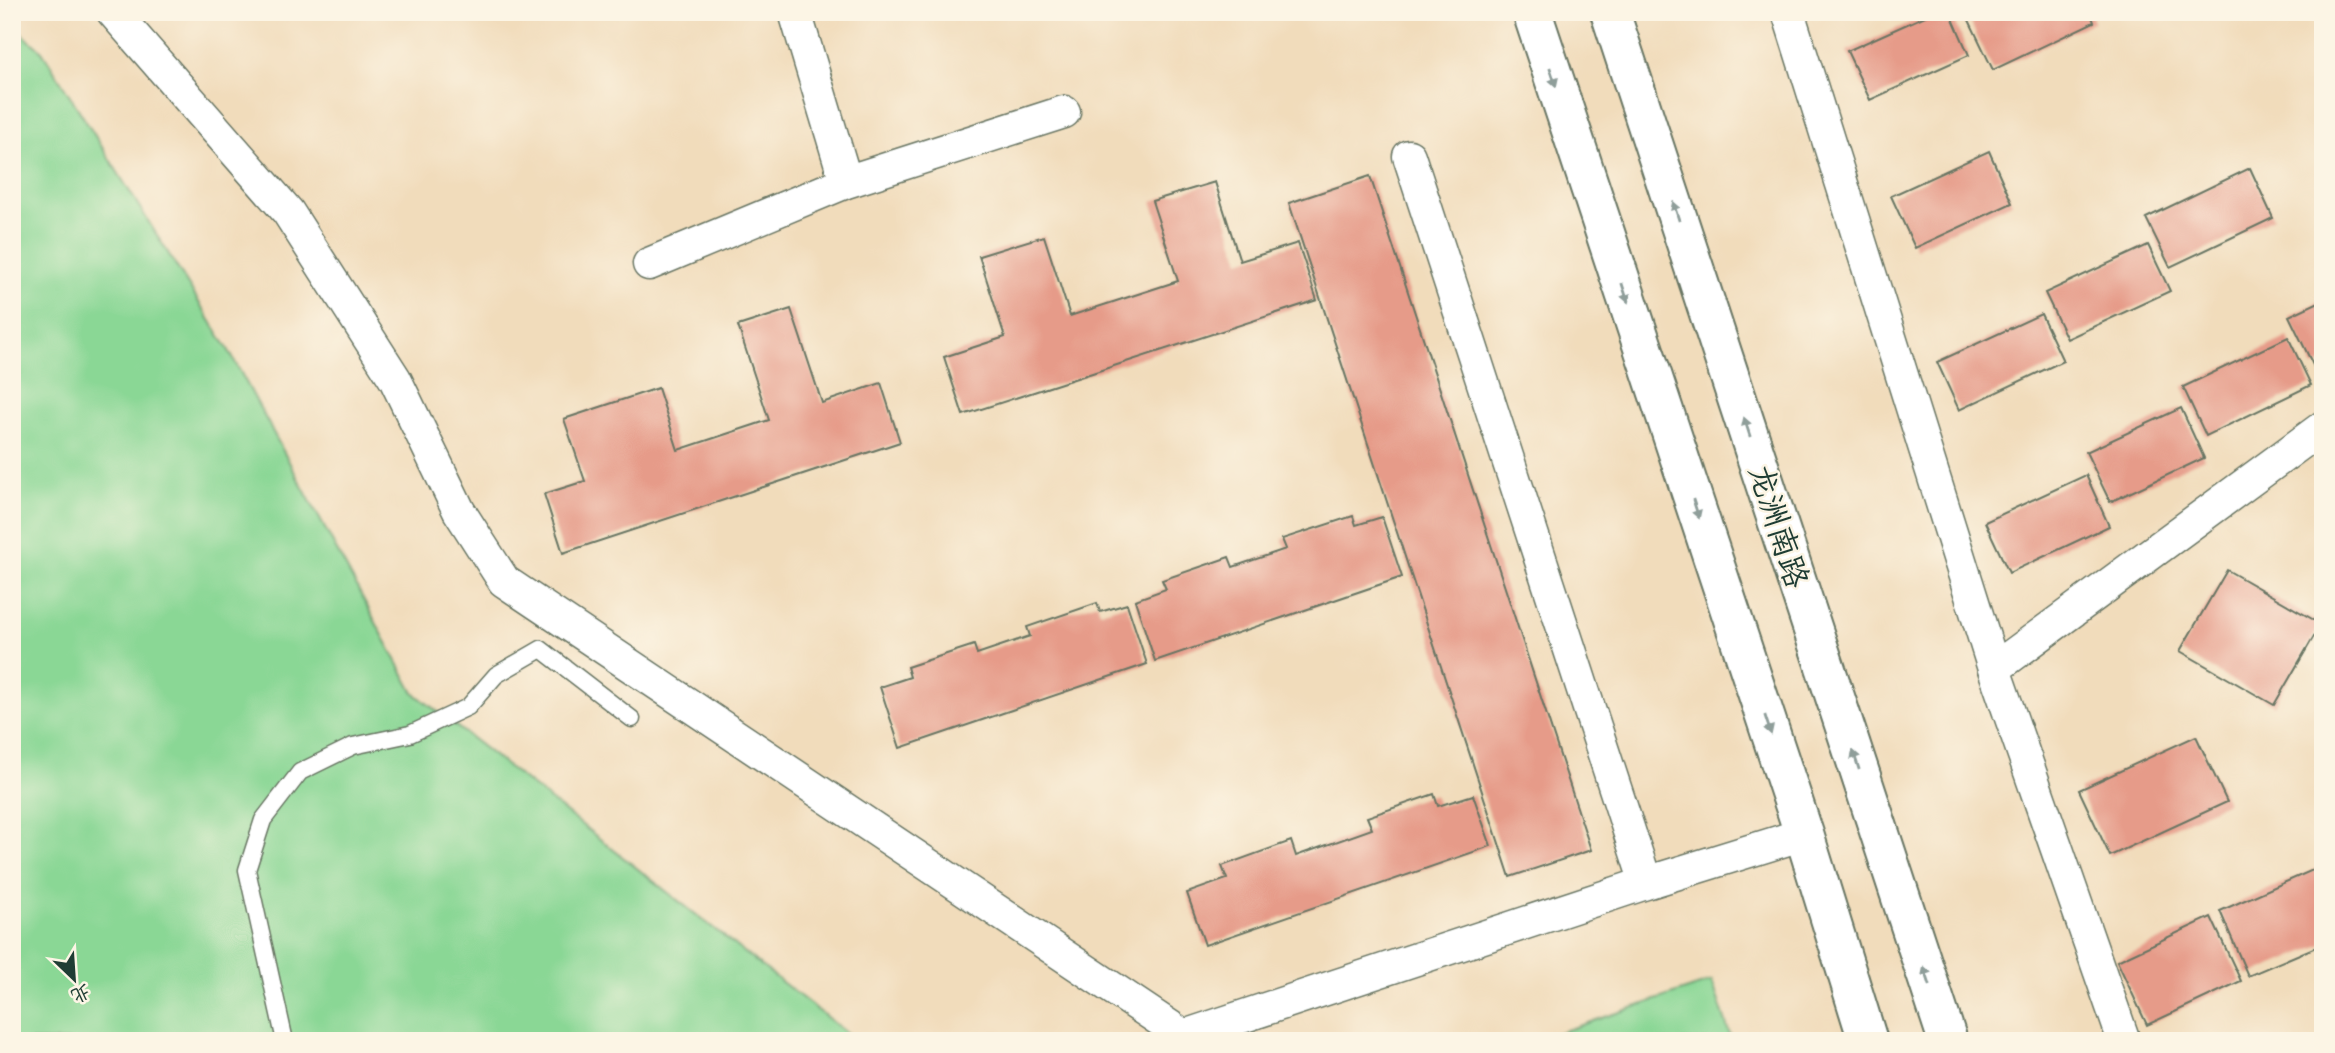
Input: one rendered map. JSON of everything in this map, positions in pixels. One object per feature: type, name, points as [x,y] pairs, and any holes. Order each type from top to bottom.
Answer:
[{"type":"main road","points":[[1532,12],[1804,834],[1868,1041]]},
{"type":"main road","name":"龙洲南路","points":[[1611,12],[1948,1041]]},
{"type":"street","points":[[113,12],[288,212],[395,379],[459,510],[504,581],[1184,1036],[1646,883],[1804,834]]},
{"type":"street","points":[[796,12],[846,182]]},
{"type":"street","points":[[1787,12],[1994,668],[2124,1041]]},
{"type":"street","points":[[649,264],[846,182],[1064,112]]},
{"type":"street","points":[[1409,156],[1646,883]]},
{"type":"street","points":[[1994,668],[2323,427]]},
{"type":"lane","points":[[285,1041],[247,870],[263,820],[300,772],[353,746],[410,734],[468,707],[496,675],[541,649],[632,719]]},
{"type":"green space","points":[[12,26],[42,51],[228,349],[414,693],[857,1041],[12,1041]]},
{"type":"green space","points":[[1712,981],[1732,1041],[1534,1041]]},
{"type":"building","points":[[1934,12],[1950,12],[1969,55],[1870,100],[1847,51]]},
{"type":"building","points":[[1981,12],[2090,12],[2094,22],[1993,70],[1968,18]]},
{"type":"building","points":[[1989,151],[2012,203],[1915,248],[1891,196]]},
{"type":"building","points":[[2250,168],[2273,218],[2170,267],[2146,218]]},
{"type":"building","points":[[1370,176],[1591,850],[1510,877],[1289,203]]},
{"type":"building","points":[[1215,182],[1240,261],[1298,243],[1317,300],[963,415],[944,357],[1005,337],[979,256],[1044,236],[1070,316],[1178,281],[1152,201]]},
{"type":"building","points":[[2148,245],[2170,291],[2067,339],[2045,293]]},
{"type":"building","points":[[2323,300],[2323,362],[2314,367],[2289,316]]},
{"type":"building","points":[[791,309],[822,403],[881,383],[900,442],[563,553],[544,494],[585,481],[564,419],[658,388],[678,450],[769,420],[738,326]]},
{"type":"building","points":[[2041,314],[2063,361],[1959,410],[1937,362]]},
{"type":"building","points":[[2288,337],[2311,385],[2206,436],[2183,387]]},
{"type":"building","points":[[2181,408],[2204,458],[2110,502],[2086,452]]},
{"type":"building","points":[[2086,475],[2109,526],[2009,573],[1985,522]]},
{"type":"building","points":[[1353,516],[1356,525],[1382,517],[1402,577],[1155,661],[1135,600],[1166,589],[1162,580],[1229,557],[1233,567],[1286,549],[1282,539]]},
{"type":"building","points":[[2227,570],[2321,624],[2274,705],[2180,651]]},
{"type":"building","points":[[1097,603],[1100,612],[1127,604],[1147,664],[900,748],[880,687],[910,677],[907,667],[974,645],[977,654],[1030,636],[1027,627]]},
{"type":"building","points":[[2196,736],[2227,802],[2110,856],[2079,790]]},
{"type":"building","points":[[1434,794],[1438,806],[1473,795],[1491,846],[1205,945],[1187,893],[1227,879],[1222,866],[1291,841],[1296,856],[1372,829],[1367,817]]},
{"type":"building","points":[[2315,869],[2323,886],[2323,944],[2248,976],[2220,911]]},
{"type":"building","points":[[2211,917],[2241,981],[2147,1025],[2117,961]]}]
